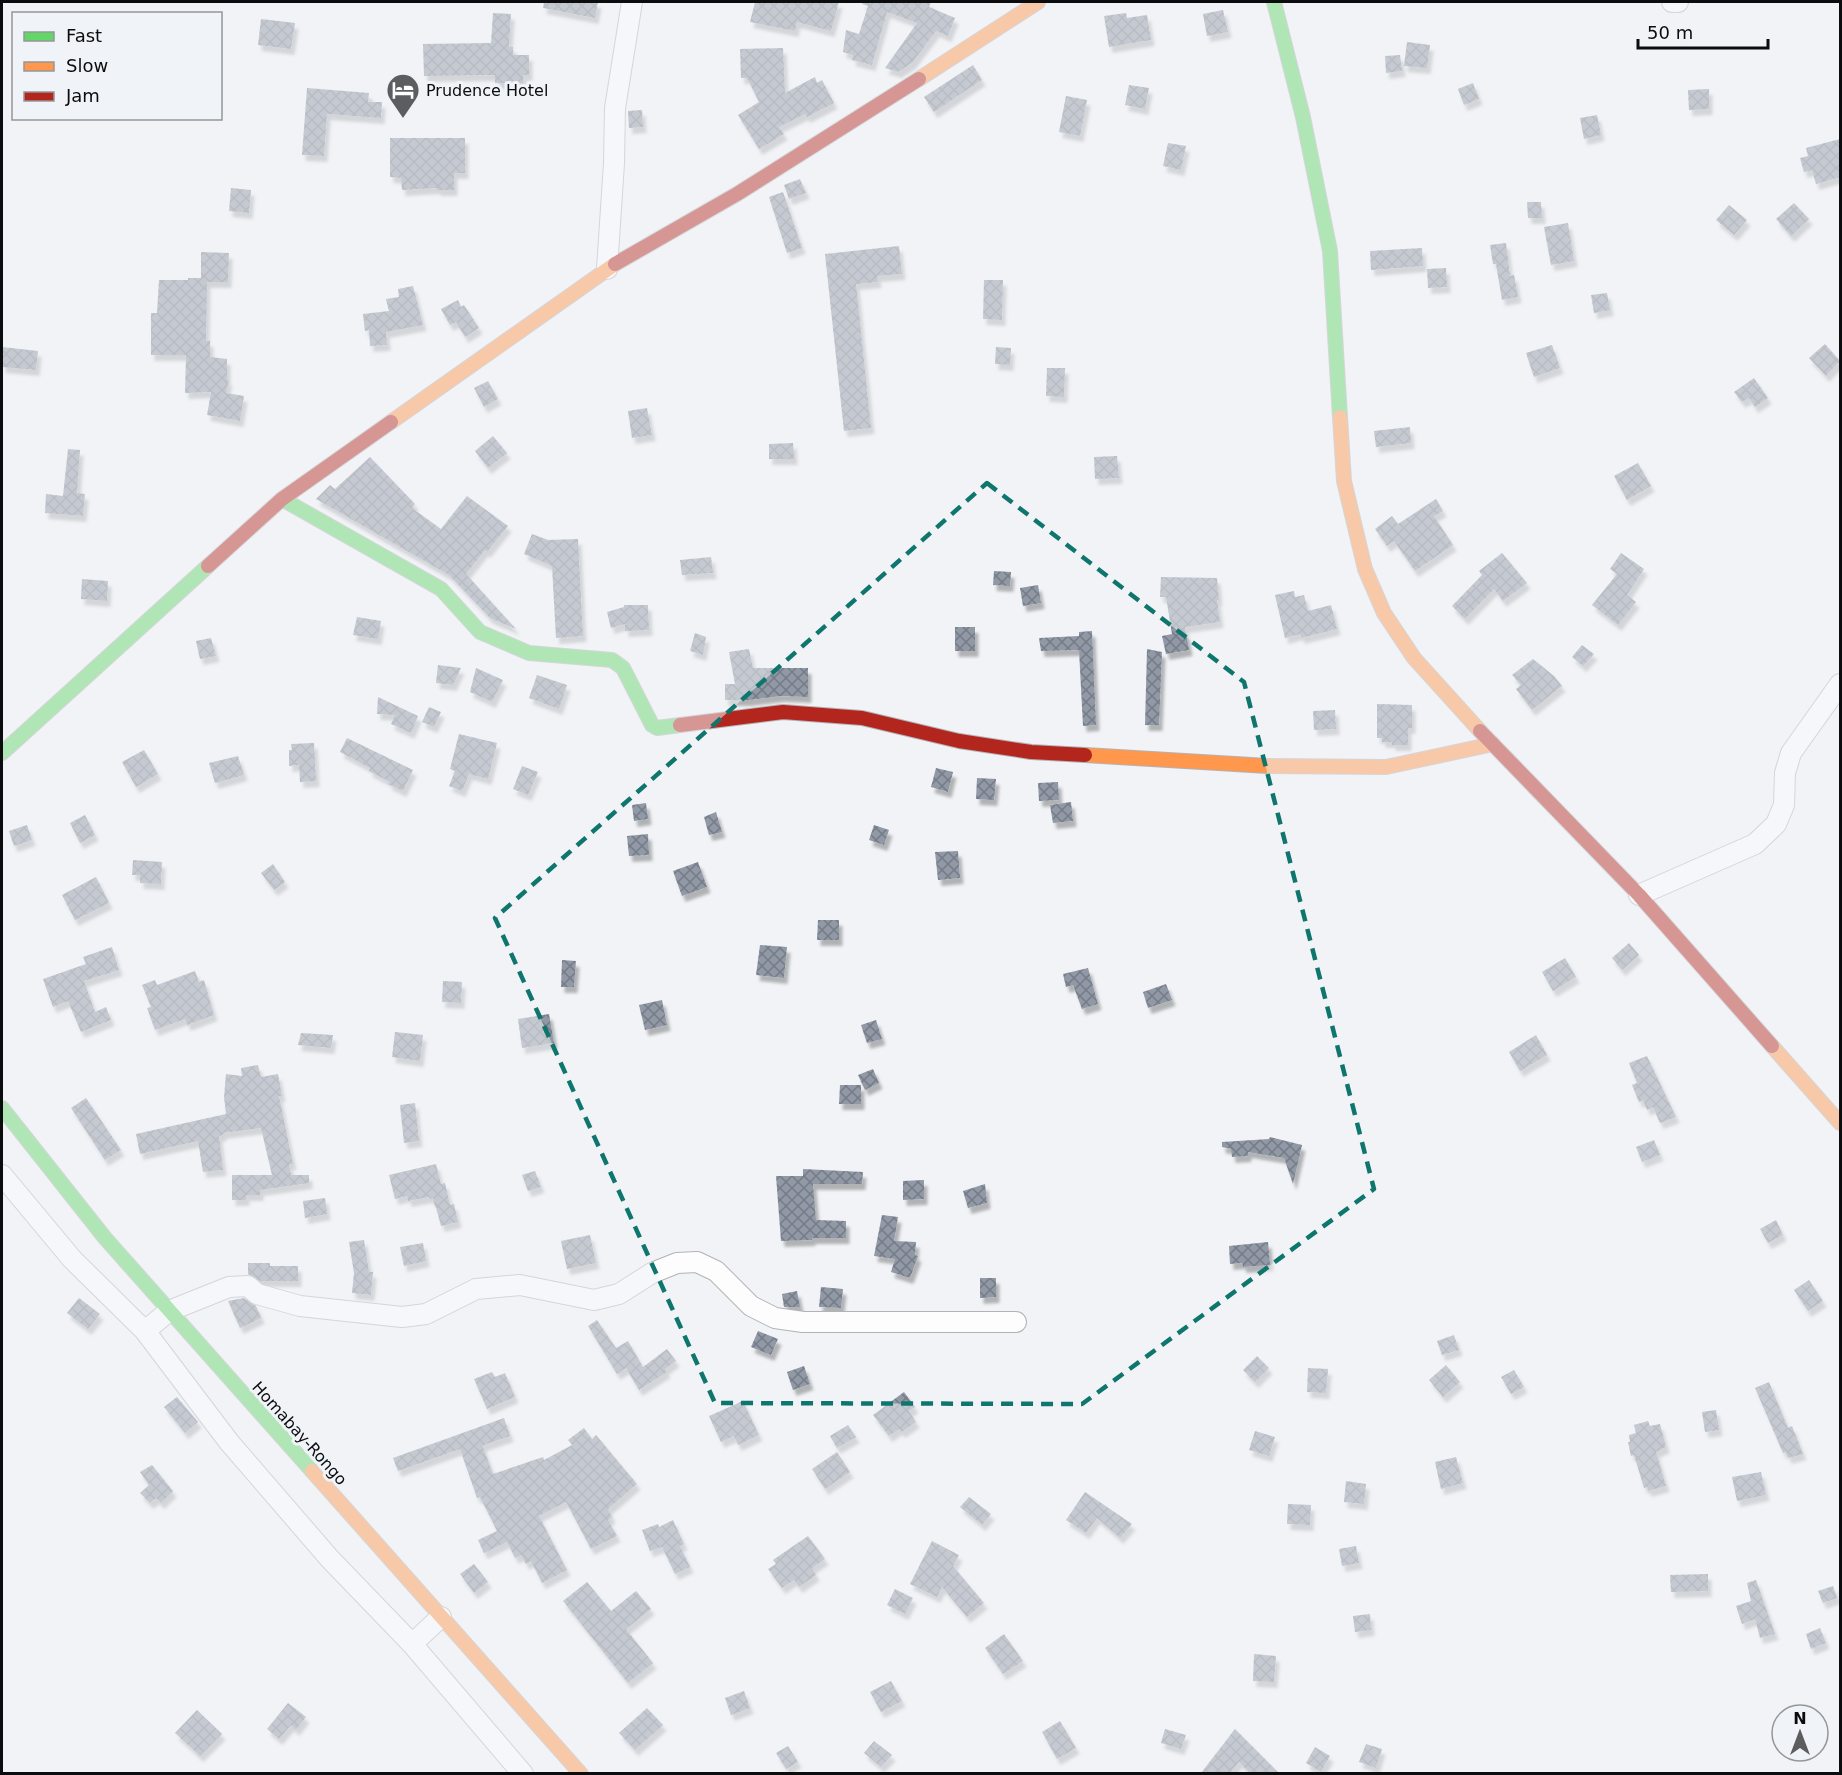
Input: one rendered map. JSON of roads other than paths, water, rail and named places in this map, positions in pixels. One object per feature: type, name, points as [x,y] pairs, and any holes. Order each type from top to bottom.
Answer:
[{"type":"main road","points":[[2,753],[282,499],[607,269],[737,195],[1038,2]]},
{"type":"main road","points":[[1274,2],[1303,117],[1330,251],[1344,482],[1365,569],[1384,613],[1414,658],[1456,707],[1639,895],[1840,1123]]},
{"type":"main road","points":[[282,499],[441,589],[480,632],[529,653],[612,660],[618,663],[623,668],[652,725],[657,728],[783,712],[862,718],[959,741],[1031,752],[1268,766],[1386,767],[1493,744]]},
{"type":"main road","name":"Homabay-Rongo","points":[[2,1108],[105,1238],[581,1773]]},
{"type":"street","points":[[607,269],[615,108],[632,2]]},
{"type":"street","points":[[1672,2],[1678,2]]},
{"type":"street","points":[[1639,895],[1755,844],[1776,824],[1784,805],[1785,773],[1791,753],[1840,684]]},
{"type":"street","points":[[2,1175],[72,1259],[145,1331],[229,1442],[330,1559],[412,1644],[523,1773]]},
{"type":"street","points":[[145,1331],[169,1311],[229,1287],[248,1286],[257,1294],[300,1306],[402,1317],[426,1314],[476,1289],[520,1285],[594,1300],[620,1294],[652,1273],[677,1263],[698,1262],[716,1271],[751,1306],[775,1318],[803,1322],[1016,1322]]},
{"type":"street","points":[[412,1644],[441,1617]]},
{"type":"place","name":"Prudence Hotel","points":[[403,119]]}]
